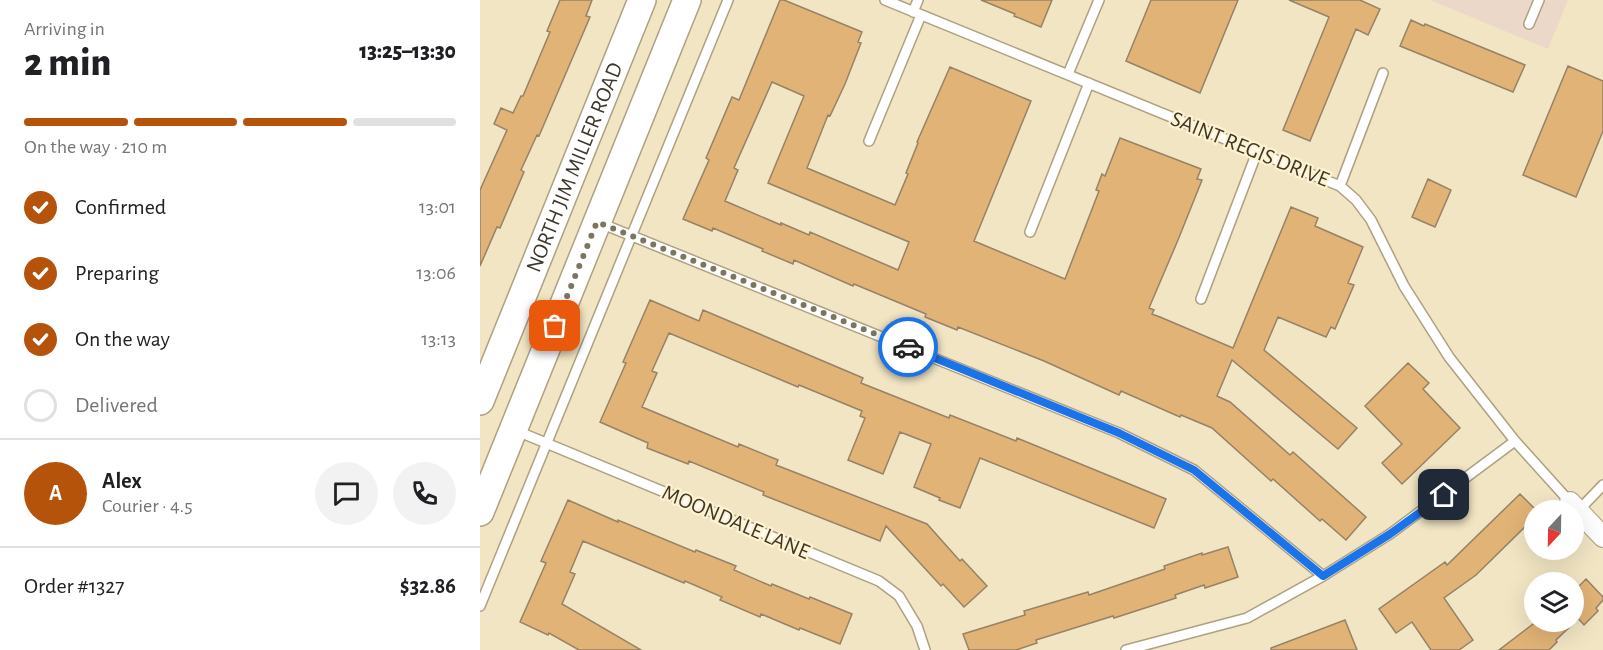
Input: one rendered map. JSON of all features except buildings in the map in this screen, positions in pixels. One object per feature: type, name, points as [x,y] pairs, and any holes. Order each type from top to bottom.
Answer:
[{"type":"main road","name":"NORTH JIM MILLER ROAD","points":[[480,401],[642,0]]},
{"type":"main road","name":"NORTH JIM MILLER ROAD","points":[[480,512],[687,0]]},
{"type":"main road","points":[[621,54],[659,70]]},
{"type":"street","name":"SAINT REGIS DRIVE","points":[[1584,517],[1603,537]]},
{"type":"lane","points":[[480,606],[728,0]]},
{"type":"lane","name":"SAINT REGIS DRIVE","points":[[885,0],[1340,186],[1356,200],[1371,220],[1404,286],[1449,357],[1515,441],[1568,500]]},
{"type":"lane","points":[[869,141],[917,13],[918,0]]},
{"type":"lane","points":[[1068,74],[1099,0]]},
{"type":"lane","points":[[1529,24],[1539,0]]},
{"type":"lane","points":[[1340,186],[1383,73]]},
{"type":"lane","points":[[1030,232],[1089,83]]},
{"type":"lane","points":[[1201,299],[1257,152]]},
{"type":"lane","points":[[597,222],[1119,433],[1194,470],[1323,576]]},
{"type":"lane","name":"MOONDALE LANE","points":[[513,429],[879,581],[899,596],[917,626],[925,650]]},
{"type":"lane","points":[[1126,650],[1247,618],[1323,576],[1390,534],[1515,441]]},
{"type":"lane","points":[[1583,500],[1603,485]]},
{"type":"shaded area","points":[[1430,0],[1568,0],[1548,49]]},
{"type":"way so far","points":[[555,326],[597,222],[908,347]]},
{"type":"route","points":[[908,347],[1119,433],[1194,470],[1323,576],[1390,534],[1444,495]]}]
